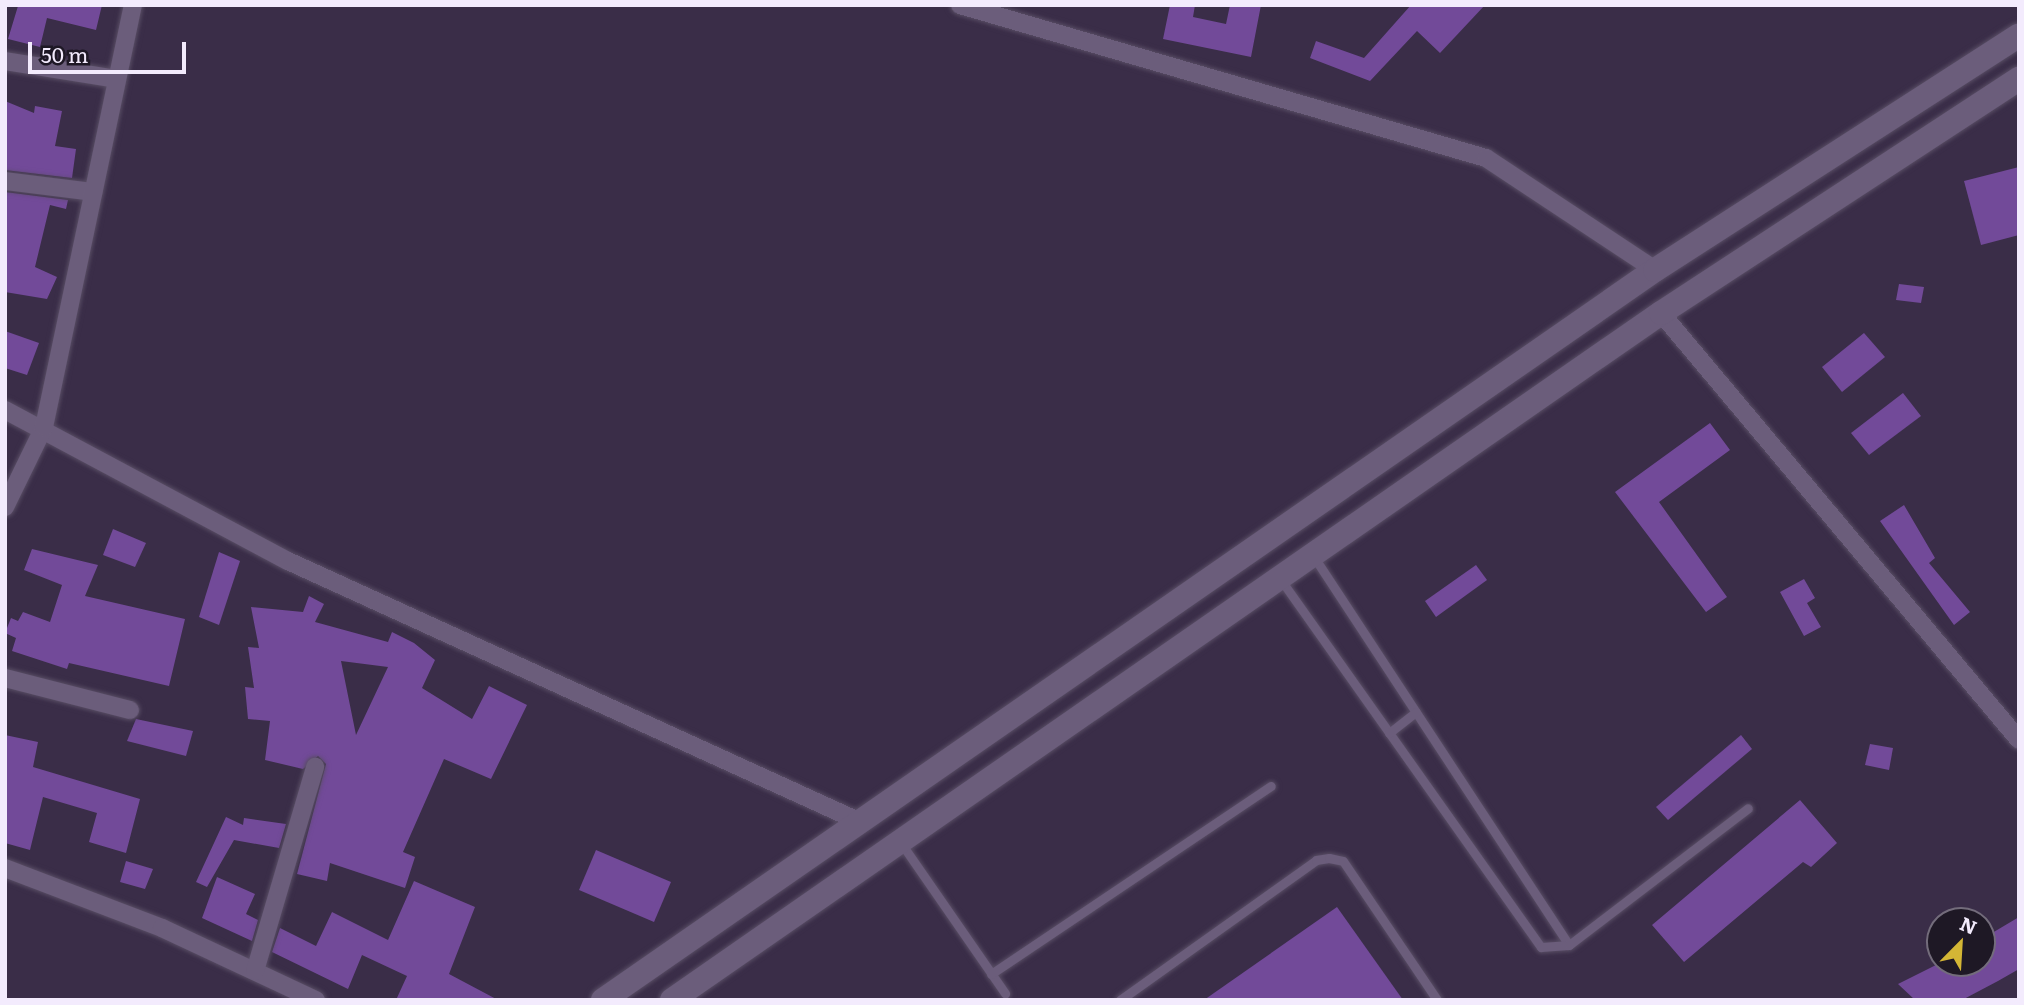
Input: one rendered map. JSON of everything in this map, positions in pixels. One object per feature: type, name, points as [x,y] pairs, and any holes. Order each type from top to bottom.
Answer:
[{"type":"main road","points":[[603,1000],[856,820],[1655,270],[2019,35]]},
{"type":"main road","points":[[672,1000],[1281,580],[1661,313],[2019,79]]},
{"type":"street","points":[[5,507],[44,426],[133,5]]},
{"type":"street","points":[[960,5],[1467,151],[1574,211],[1655,270]]},
{"type":"street","points":[[5,61],[117,79]]},
{"type":"street","points":[[5,181],[93,192]]},
{"type":"street","points":[[1661,313],[2019,740]]},
{"type":"street","points":[[5,410],[44,426],[288,561],[856,820]]},
{"type":"street","points":[[5,678],[130,710]]},
{"type":"street","points":[[255,971],[315,767]]},
{"type":"street","points":[[5,867],[255,971],[316,1000]]},
{"type":"lane","points":[[1314,557],[1569,945]]},
{"type":"lane","points":[[1281,580],[1541,947],[1569,945],[1748,808]]},
{"type":"lane","points":[[1389,733],[1416,712]]},
{"type":"lane","points":[[991,974],[1270,786]]},
{"type":"lane","points":[[900,841],[1005,993]]},
{"type":"lane","points":[[1120,1000],[1317,860],[1329,858],[1343,861],[1437,1000]]},
{"type":"building","points":[[102,5],[96,30],[47,18],[40,47],[8,39],[18,6]]},
{"type":"building","points":[[1170,5],[1195,5],[1193,17],[1226,24],[1230,5],[1261,5],[1251,57],[1163,39]]},
{"type":"building","points":[[1411,5],[1485,5],[1440,53],[1417,31],[1370,81],[1310,58],[1316,41],[1364,58]]},
{"type":"building","points":[[5,101],[34,113],[35,106],[62,111],[55,146],[76,149],[72,178],[5,170]]},
{"type":"building","points":[[2019,167],[2019,235],[1981,245],[1964,181]]},
{"type":"building","points":[[5,192],[68,200],[66,209],[50,205],[35,267],[57,277],[47,299],[5,292]]},
{"type":"building","points":[[1899,284],[1924,287],[1921,303],[1896,300]]},
{"type":"building","points":[[5,331],[39,343],[27,375],[5,368]]},
{"type":"building","points":[[1864,333],[1885,357],[1842,392],[1822,367]]},
{"type":"building","points":[[1903,393],[1921,416],[1869,455],[1851,433]]},
{"type":"building","points":[[1710,423],[1730,450],[1659,502],[1727,597],[1706,612],[1615,492]]},
{"type":"building","points":[[1904,505],[1935,558],[1929,563],[1970,612],[1954,625],[1880,521]]},
{"type":"building","points":[[113,529],[146,543],[135,567],[103,555]]},
{"type":"building","points":[[32,549],[98,565],[85,596],[185,619],[169,686],[69,663],[67,669],[12,651],[16,638],[5,633],[11,618],[18,621],[23,612],[50,622],[62,585],[24,570]]},
{"type":"building","points":[[219,552],[240,561],[219,625],[199,617]]},
{"type":"building","points":[[1476,565],[1487,580],[1436,617],[1425,601]]},
{"type":"building","points":[[1804,579],[1815,598],[1807,603],[1821,627],[1804,636],[1780,592]]},
{"type":"building","points":[[309,596],[324,604],[315,622],[388,642],[392,632],[414,643],[435,660],[422,688],[472,719],[489,686],[527,705],[491,779],[444,759],[403,852],[415,857],[405,888],[330,863],[327,881],[297,874],[326,764],[318,756],[303,769],[265,760],[270,721],[248,719],[245,687],[254,688],[248,647],[259,648],[251,607],[303,612]],"holes":[[[341,661],[388,667],[356,735]]]},
{"type":"building","points":[[136,719],[193,731],[186,756],[127,741]]},
{"type":"building","points":[[5,735],[38,742],[33,767],[140,799],[126,853],[89,842],[97,813],[43,797],[30,850],[5,843]]},
{"type":"building","points":[[1741,735],[1752,749],[1668,820],[1656,807]]},
{"type":"building","points":[[1870,744],[1893,748],[1889,770],[1865,765]]},
{"type":"building","points":[[1800,800],[1837,843],[1811,867],[1803,862],[1684,962],[1652,925]]},
{"type":"building","points":[[226,817],[243,825],[244,818],[286,824],[279,848],[234,840],[207,887],[196,882]]},
{"type":"building","points":[[596,850],[671,882],[654,922],[579,890]]},
{"type":"building","points":[[126,861],[153,869],[145,889],[120,882]]},
{"type":"building","points":[[217,877],[255,894],[246,914],[258,920],[252,941],[202,918]]},
{"type":"building","points":[[414,881],[475,907],[449,974],[498,1000],[396,1000],[407,976],[362,955],[348,989],[272,952],[280,928],[316,946],[332,912],[388,940]]},
{"type":"building","points":[[1337,907],[1403,1000],[1204,1000]]},
{"type":"building","points":[[2019,917],[2019,969],[1998,981],[1962,1000],[1915,1000],[1898,984],[1926,970],[1926,977],[1996,977],[1996,931]]}]
